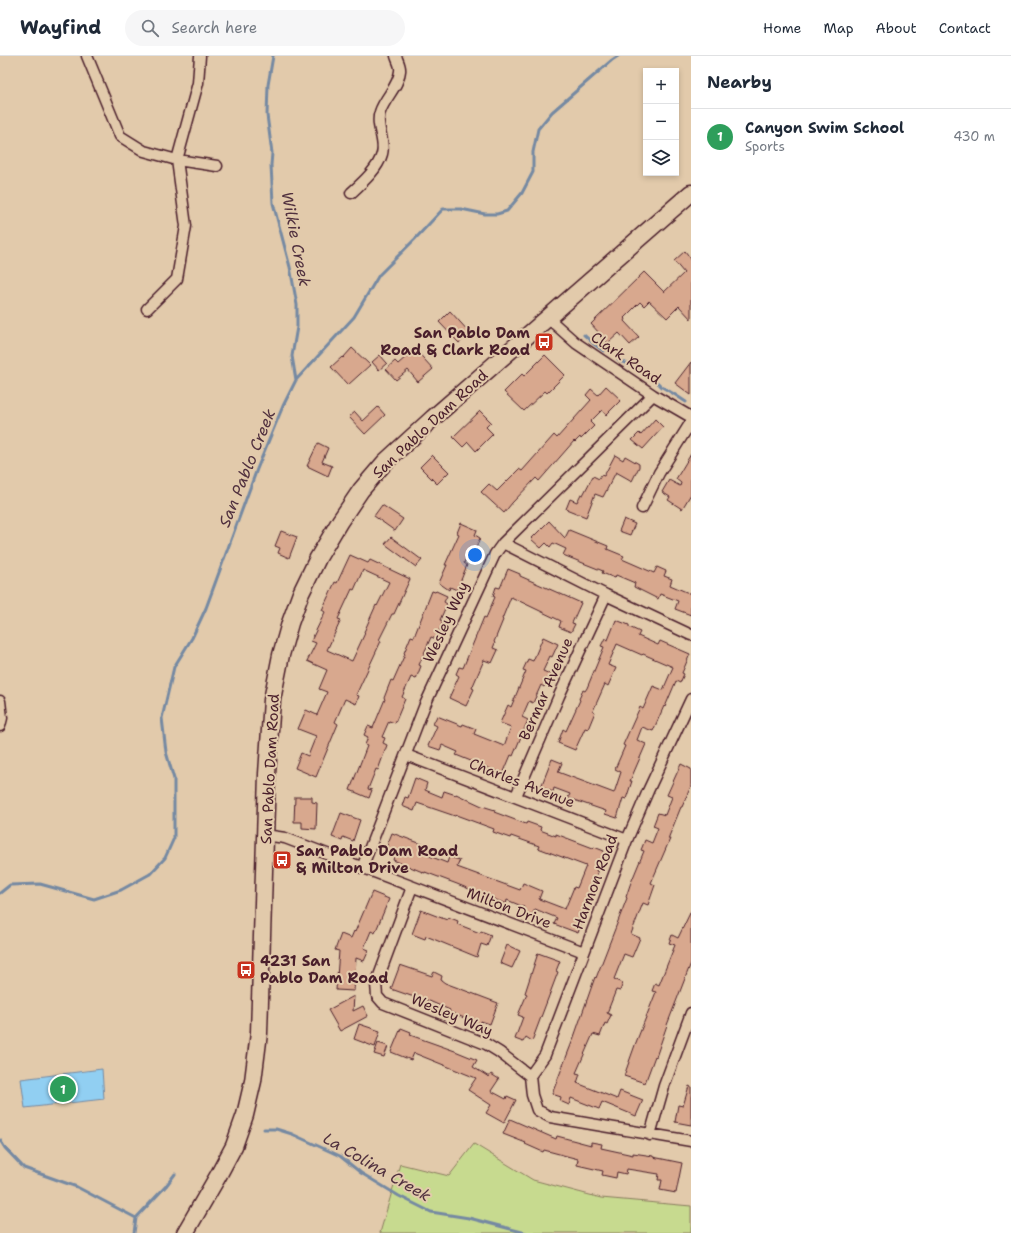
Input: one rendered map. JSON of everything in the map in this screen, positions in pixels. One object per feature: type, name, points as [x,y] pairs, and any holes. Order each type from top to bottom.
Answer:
[{"type":"main road","name":"San Pablo Dam Road","points":[[185,1233],[234,1146],[245,1116],[253,1081],[259,1039],[265,834],[272,700],[281,655],[290,623],[301,593],[318,558],[361,490],[385,462],[691,193]]},
{"type":"street","points":[[87,56],[120,136],[144,151],[178,160],[217,166]]},
{"type":"street","points":[[147,309],[177,279],[186,226],[178,160],[198,83],[200,56]]},
{"type":"street","points":[[352,193],[369,176],[382,154],[378,122],[379,113],[397,83],[401,70],[396,56]]},
{"type":"street","name":"Clark Road","points":[[548,318],[576,343],[653,395],[691,417]]},
{"type":"street","name":"Wesley Way","points":[[362,868],[424,707],[495,554],[503,543],[653,395]]},
{"type":"street","points":[[642,508],[659,473],[691,422]]},
{"type":"street","points":[[503,543],[606,595],[691,635]]},
{"type":"street","name":"Bermar Avenue","points":[[516,796],[559,696],[606,595]]},
{"type":"street","name":"Harmon Road","points":[[530,1076],[545,1055],[648,791],[691,699]]},
{"type":"street","points":[[0,701],[2,718],[0,726]]},
{"type":"street","name":"Charles Avenue","points":[[406,755],[628,840]]},
{"type":"street","name":"Milton Drive","points":[[265,834],[285,838],[584,952]]},
{"type":"street","name":"Wesley Way","points":[[412,887],[376,984],[377,996],[383,1003],[486,1044],[530,1076]]},
{"type":"street","points":[[650,1135],[664,1086],[691,1013]]},
{"type":"street","points":[[530,1076],[532,1095],[538,1110],[550,1117],[691,1141]]},
{"type":"green space","points":[[474,1144],[533,1180],[601,1198],[691,1206],[691,1233],[380,1233],[400,1164],[449,1176]]},
{"type":"water","points":[[102,1069],[104,1099],[25,1108],[21,1079]]},
{"type":"building","points":[[685,251],[691,259],[691,319],[679,306],[667,318],[649,301],[644,306],[640,302],[624,318],[624,321],[639,337],[630,345],[619,333],[608,343],[591,324],[644,272],[664,292],[684,273],[674,261]]},
{"type":"building","points":[[450,311],[470,333],[459,343],[439,322]]},
{"type":"building","points":[[352,348],[370,365],[348,385],[331,367],[342,357],[343,358]]},
{"type":"building","points":[[415,349],[433,369],[418,382],[408,370],[396,380],[386,369],[395,361],[398,364]]},
{"type":"building","points":[[380,355],[387,363],[379,370],[372,362]]},
{"type":"building","points":[[545,355],[565,375],[547,393],[545,391],[524,411],[504,392],[522,374],[524,376]]},
{"type":"building","points":[[691,362],[691,395],[675,383]]},
{"type":"building","points":[[606,386],[621,400],[606,415],[602,410],[590,422],[594,426],[581,439],[580,437],[575,442],[574,441],[539,481],[536,478],[504,513],[481,492],[489,484],[497,491],[519,469],[522,471],[554,435],[557,438],[591,400],[586,395],[591,389],[598,395]]},
{"type":"building","points":[[378,407],[385,415],[365,434],[349,417],[355,412],[363,421]]},
{"type":"building","points":[[480,411],[491,422],[486,427],[493,434],[476,451],[468,442],[463,447],[453,437]]},
{"type":"building","points":[[655,419],[663,427],[643,449],[632,440],[639,433],[641,435]]},
{"type":"building","points":[[318,443],[328,448],[322,462],[332,466],[328,476],[307,466]]},
{"type":"building","points":[[691,454],[691,494],[682,509],[668,500],[670,497],[662,492],[669,480],[680,486],[681,483],[676,479]]},
{"type":"building","points":[[432,455],[449,472],[437,484],[420,467]]},
{"type":"building","points":[[615,455],[623,460],[625,456],[639,464],[632,481],[616,472],[603,497],[595,494],[586,517],[566,509],[570,499],[577,502],[581,494],[583,495],[593,476],[599,479],[601,475],[604,476]]},
{"type":"building","points":[[382,505],[403,519],[395,531],[374,516]]},
{"type":"building","points":[[624,519],[635,524],[630,535],[619,531]]},
{"type":"building","points":[[549,521],[565,538],[569,530],[608,546],[607,549],[624,556],[622,559],[654,573],[657,567],[666,571],[664,576],[672,579],[670,585],[691,594],[691,615],[675,609],[678,601],[660,594],[658,599],[634,587],[635,583],[616,575],[615,578],[602,573],[603,571],[563,555],[566,549],[553,543],[550,547],[546,543],[541,548],[531,539]]},
{"type":"building","points":[[461,523],[477,530],[475,535],[480,538],[475,551],[470,548],[464,563],[467,565],[457,590],[450,587],[449,590],[439,583],[447,565],[445,565],[459,534],[457,533]]},
{"type":"building","points":[[281,531],[297,537],[289,558],[278,553],[280,548],[275,546]]},
{"type":"building","points":[[391,537],[422,560],[416,567],[385,544]]},
{"type":"building","points":[[350,555],[368,563],[370,560],[410,579],[394,614],[392,614],[379,640],[381,641],[356,695],[359,696],[356,704],[345,699],[335,722],[338,724],[316,777],[295,768],[301,753],[308,756],[316,736],[298,729],[306,710],[317,715],[327,692],[319,689],[327,670],[307,661],[316,643],[311,641],[325,612],[322,610],[335,582],[337,583]],"holes":[[[363,570],[389,582],[377,606],[376,605],[352,661],[327,650],[341,620],[338,619]]]},
{"type":"building","points":[[508,569],[520,574],[520,576],[581,603],[572,623],[575,624],[571,632],[559,627],[561,621],[511,597],[494,642],[493,648],[498,650],[492,663],[484,660],[472,688],[474,689],[466,706],[449,698],[459,676],[456,674],[459,667],[463,668],[484,617],[486,618],[495,597],[493,596],[496,587],[500,588]]},
{"type":"building","points":[[432,591],[436,591],[447,596],[444,602],[447,604],[440,620],[443,621],[436,639],[431,637],[419,665],[421,666],[416,679],[411,677],[402,697],[405,699],[395,723],[389,721],[382,737],[385,738],[383,743],[387,745],[378,770],[376,769],[368,789],[372,790],[369,798],[350,790],[367,746],[365,745],[368,737],[364,735],[368,726],[373,728],[391,680],[393,681],[411,636],[414,637]]},
{"type":"building","points":[[616,620],[629,625],[629,627],[640,632],[638,636],[658,645],[660,641],[690,654],[682,673],[684,674],[680,683],[676,681],[653,731],[642,727],[637,740],[646,744],[630,781],[632,781],[626,799],[623,798],[617,818],[605,814],[606,811],[568,798],[570,794],[554,788],[553,792],[541,787],[552,759],[562,763],[558,772],[614,793],[621,772],[615,769],[625,746],[623,745],[640,707],[643,709],[653,686],[663,690],[673,667],[617,644],[608,665],[616,668],[608,686],[605,684],[593,711],[595,712],[588,729],[585,728],[575,750],[558,743],[563,729],[566,731],[583,690],[585,691],[587,688],[604,647],[601,646],[605,638],[608,640]]},
{"type":"building","points":[[543,637],[558,644],[543,671],[550,674],[544,687],[541,685],[533,703],[529,701],[522,717],[528,720],[513,756],[511,755],[503,774],[456,755],[458,752],[442,745],[440,750],[428,746],[437,726],[433,724],[437,716],[462,726],[463,724],[476,729],[474,734],[504,746],[511,727],[500,723],[508,705],[511,707],[526,671],[523,670],[528,659],[533,661]]},
{"type":"building","points":[[681,764],[691,769],[691,786],[681,807],[668,839],[670,839],[651,883],[655,885],[648,905],[643,903],[631,934],[640,938],[632,957],[624,954],[614,979],[623,983],[620,991],[616,990],[607,1013],[611,1015],[607,1024],[605,1023],[600,1036],[593,1034],[576,1073],[580,1074],[577,1083],[617,1099],[620,1091],[643,1100],[636,1116],[602,1102],[599,1109],[571,1098],[569,1105],[560,1101],[561,1097],[552,1094],[595,977],[596,978],[627,898],[630,885],[644,851],[641,850],[645,840],[652,843],[658,828],[653,826],[658,813],[665,815],[672,797],[667,795]]},
{"type":"building","points":[[415,778],[427,783],[425,790],[442,797],[444,791],[456,794],[482,806],[495,810],[494,812],[526,824],[527,822],[541,827],[540,830],[604,851],[596,871],[598,872],[577,924],[581,925],[578,933],[554,924],[557,918],[535,909],[532,915],[523,911],[524,907],[507,900],[506,904],[425,873],[393,860],[394,857],[384,853],[392,833],[430,847],[427,855],[447,863],[449,857],[460,860],[457,867],[520,890],[523,883],[542,891],[539,899],[565,909],[574,887],[577,888],[586,866],[538,848],[539,846],[511,836],[510,838],[493,832],[494,829],[456,815],[455,816],[417,803],[414,811],[402,806],[405,797],[408,798]]},
{"type":"building","points":[[295,797],[312,797],[312,802],[317,803],[316,829],[302,828],[302,822],[294,822]]},
{"type":"building","points":[[341,813],[360,820],[353,841],[343,837],[342,841],[332,837]]},
{"type":"building","points":[[372,892],[389,899],[375,933],[371,931],[364,948],[369,950],[364,961],[356,958],[354,991],[336,990],[339,951],[335,950],[341,934],[351,938],[354,931],[355,932]]},
{"type":"building","points":[[421,910],[447,920],[448,917],[458,921],[457,924],[480,933],[481,931],[491,935],[487,946],[481,944],[477,957],[426,936],[425,939],[412,934]]},
{"type":"building","points":[[691,911],[691,963],[656,1057],[655,1056],[645,1083],[624,1076],[656,992],[652,991],[655,983],[659,985],[675,945],[669,943],[672,935],[678,938]]},
{"type":"building","points":[[507,945],[520,951],[512,968],[500,963]]},
{"type":"building","points":[[538,953],[560,961],[556,971],[558,972],[532,1041],[526,1037],[523,1042],[515,1039],[523,1017],[518,1015],[527,994],[525,993]]},
{"type":"building","points":[[400,965],[432,976],[434,972],[442,976],[441,980],[445,983],[498,1003],[490,1024],[481,1021],[480,1024],[449,1012],[450,1010],[427,1000],[426,1003],[416,1000],[417,998],[391,989]]},
{"type":"building","points":[[354,996],[353,1011],[363,1006],[368,1016],[340,1031],[328,1010]]},
{"type":"building","points":[[359,1024],[380,1031],[375,1047],[354,1039]]},
{"type":"building","points":[[401,1028],[411,1032],[410,1035],[477,1060],[473,1067],[489,1077],[491,1074],[499,1079],[491,1091],[506,1099],[507,1096],[516,1100],[504,1123],[486,1113],[491,1105],[468,1090],[476,1078],[414,1053],[411,1060],[391,1052]]},
{"type":"building","points":[[378,1043],[388,1046],[384,1057],[374,1054]]},
{"type":"building","points":[[689,1086],[691,1087],[691,1125],[675,1122],[678,1105],[683,1106]]},
{"type":"building","points":[[510,1119],[556,1139],[557,1136],[591,1145],[591,1142],[602,1144],[601,1148],[633,1155],[633,1153],[653,1156],[682,1163],[676,1193],[660,1190],[662,1180],[658,1180],[659,1174],[627,1169],[626,1174],[617,1172],[616,1178],[602,1175],[603,1171],[577,1165],[578,1159],[544,1150],[543,1152],[525,1144],[526,1143],[503,1134]]},
{"type":"waterway","name":"Wilkie Creek","points":[[273,56],[268,85],[267,115],[272,153],[271,165],[273,203],[290,267],[297,305],[297,327],[292,356],[296,380]]},
{"type":"waterway","name":"San Pablo Creek","points":[[0,893],[10,885],[40,884],[94,899],[121,890],[150,874],[165,858],[174,838],[174,779],[166,752],[162,718],[174,667],[192,638],[206,608],[257,469],[283,406],[296,380],[354,317],[379,275],[443,209],[461,209],[485,214],[497,214],[507,211],[522,193],[533,172],[533,152],[538,129],[552,112],[618,56]]},
{"type":"waterway","points":[[584,335],[604,351]]},
{"type":"waterway","points":[[618,360],[630,365],[686,402]]},
{"type":"waterway","name":"La Colina Creek","points":[[264,1129],[276,1129],[292,1134],[340,1156],[361,1173],[399,1196],[431,1212],[469,1218],[526,1233]]},
{"type":"waterway","name":"San Pablo Creek","points":[[0,1140],[5,1148],[24,1168],[77,1187],[136,1218],[134,1233]]},
{"type":"waterway","name":"La Colina Creek","points":[[136,1218],[166,1186],[175,1174]]},
{"type":"place","name":"San Pablo Dam Road & Clark Road","points":[[544,342]]},
{"type":"place","name":"San Pablo Dam Road & Milton Drive","points":[[282,860]]},
{"type":"place","name":"4231 San Pablo Dam Road","points":[[246,970]]},
{"type":"place","name":"Canyon Swim School","points":[[63,1089]]}]
